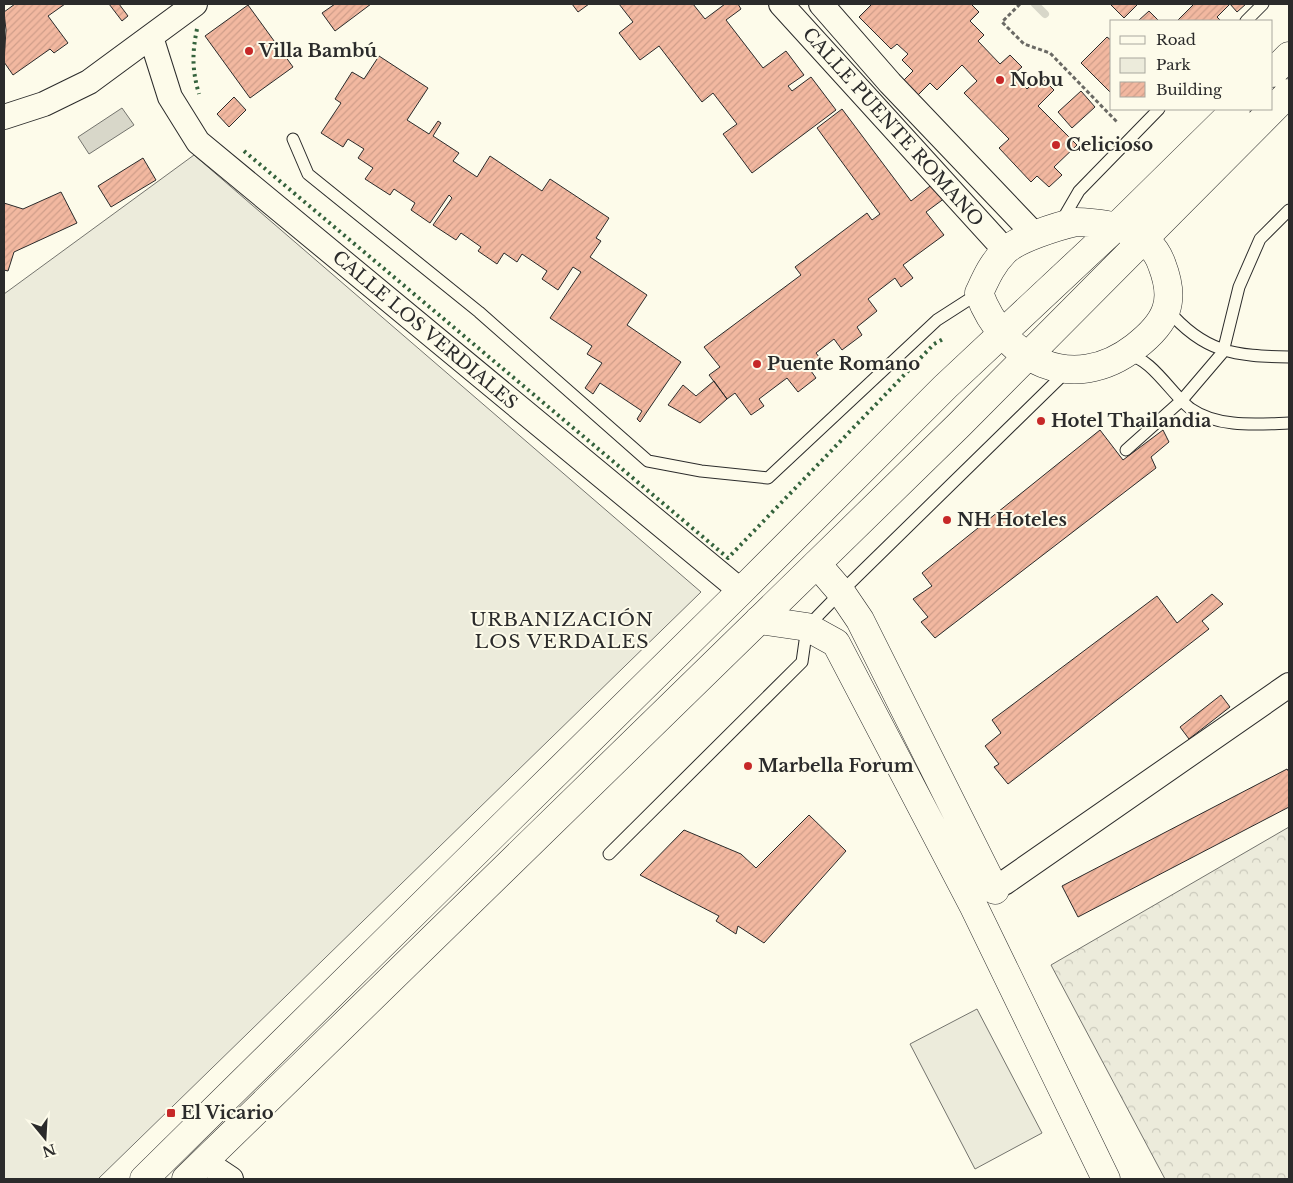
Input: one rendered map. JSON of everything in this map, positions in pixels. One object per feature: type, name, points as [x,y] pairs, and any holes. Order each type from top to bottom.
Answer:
[{"type":"main road","points":[[1273,72],[1289,56]]},
{"type":"main road","points":[[1273,109],[1289,93]]},
{"type":"main road","points":[[144,1179],[742,591],[945,386],[1117,226],[1235,110]]},
{"type":"main road","points":[[195,1170],[960,425],[1026,356],[1272,110]]},
{"type":"main road","points":[[1076,222],[1117,226],[1142,240],[1153,250],[1161,262],[1168,282],[1167,309],[1156,329],[1124,356],[1087,368],[1069,369],[1053,367],[1026,356],[1002,335],[986,312],[979,292],[988,272],[1005,250],[1047,230],[1076,222]]},
{"type":"main road","points":[[817,564],[841,592],[860,620],[991,893],[1106,1179]]},
{"type":"main road","points":[[759,620],[808,627],[836,643],[991,893]]},
{"type":"street","points":[[4,117],[44,104],[89,82],[195,4]]},
{"type":"street","name":"CALLE PUENTE ROMANO","points":[[781,4],[1005,250]]},
{"type":"street","name":"CALLE PUENTE ROMANO","points":[[821,4],[890,83],[1047,230]]},
{"type":"street","name":"CALLE LOS VERDIALES","points":[[151,37],[170,97],[198,142],[742,591]]},
{"type":"street","points":[[870,102],[890,83]]},
{"type":"street","points":[[991,893],[1289,685]]},
{"type":"street","points":[[195,1170],[231,1179]]},
{"type":"lane","points":[[1247,20],[1263,4]]},
{"type":"lane","points":[[1047,230],[1079,192],[1158,110]]},
{"type":"lane","points":[[293,139],[308,174],[479,312],[648,461],[701,471],[768,478],[937,320],[979,292]]},
{"type":"lane","points":[[1126,450],[1182,400],[1223,352],[1239,287],[1260,239],[1289,210]]},
{"type":"lane","points":[[1167,309],[1189,332],[1223,352],[1254,357],[1289,357]]},
{"type":"lane","points":[[1124,356],[1132,356],[1146,362],[1192,410],[1218,420],[1256,424],[1289,423]]},
{"type":"lane","points":[[609,854],[802,662],[808,627],[841,592],[1069,369]]},
{"type":"path","points":[[1020,4],[1002,22],[1024,44],[1050,52],[1131,136]]},
{"type":"green space","points":[[194,155],[701,592],[98,1179],[4,1179],[4,294]]},
{"type":"green space","points":[[1289,827],[1289,1179],[1165,1179],[1051,965]]},
{"type":"green space","points":[[977,1009],[1042,1133],[975,1169],[910,1044]]},
{"type":"shaded area","points":[[122,108],[134,125],[89,154],[78,137]]},
{"type":"building","points":[[15,4],[65,4],[48,16],[68,43],[54,53],[50,49],[13,75],[4,62],[6,30],[4,12]]},
{"type":"building","points":[[109,4],[119,4],[128,16],[122,21]]},
{"type":"building","points":[[335,4],[371,4],[335,31],[322,13]]},
{"type":"building","points":[[572,4],[589,4],[578,12]]},
{"type":"building","points":[[619,4],[693,4],[705,19],[725,4],[738,4],[741,9],[726,20],[763,68],[786,51],[804,75],[788,86],[792,91],[811,77],[836,110],[752,173],[723,134],[737,124],[713,93],[702,102],[659,46],[640,60],[619,33],[633,22]]},
{"type":"building","points":[[872,4],[971,4],[979,12],[970,21],[984,35],[978,41],[1000,64],[1010,55],[1022,67],[1013,75],[1027,89],[1040,76],[1054,90],[1038,106],[1077,145],[1054,167],[1062,175],[1049,187],[1037,176],[1031,182],[999,148],[1009,139],[964,93],[977,81],[962,65],[937,90],[930,83],[918,95],[904,80],[913,71],[902,60],[908,54],[897,44],[891,49],[859,17]]},
{"type":"building","points":[[1110,4],[1138,4],[1124,18]]},
{"type":"building","points":[[1230,4],[1217,17],[1220,20],[1178,20],[1193,5]]},
{"type":"building","points":[[1230,4],[1246,4],[1237,12]]},
{"type":"building","name":"Villa Bambú","points":[[248,5],[293,67],[250,98],[205,36]]},
{"type":"building","points":[[1149,11],[1158,20],[1139,20]]},
{"type":"building","points":[[1107,37],[1110,39],[1110,92],[1081,63]]},
{"type":"building","points":[[379,56],[428,88],[407,120],[429,134],[438,121],[441,123],[433,136],[459,153],[453,161],[477,177],[490,156],[542,191],[550,179],[609,218],[596,238],[601,241],[590,257],[647,295],[627,325],[681,362],[640,422],[637,419],[642,411],[600,383],[593,394],[585,388],[602,363],[587,354],[592,346],[550,318],[581,272],[573,267],[558,290],[542,279],[547,271],[522,254],[517,262],[504,253],[497,264],[478,251],[481,247],[461,233],[456,240],[433,225],[452,198],[449,195],[430,223],[411,210],[415,203],[394,189],[390,195],[365,179],[373,168],[358,158],[364,149],[348,139],[343,147],[321,133],[341,103],[335,99],[352,72],[364,79]]},
{"type":"building","points":[[1081,91],[1095,107],[1072,128],[1058,112]]},
{"type":"building","points":[[234,97],[246,110],[229,127],[217,114]]},
{"type":"building","points":[[842,109],[911,201],[934,183],[945,198],[926,212],[944,235],[903,265],[913,278],[901,287],[895,278],[868,299],[877,311],[857,327],[862,335],[842,350],[834,339],[816,353],[823,362],[811,371],[816,378],[798,392],[787,378],[759,399],[764,406],[751,415],[735,393],[727,399],[709,375],[720,367],[704,347],[801,275],[795,267],[867,213],[872,220],[880,214],[817,128]]},
{"type":"building","points":[[143,158],[156,180],[111,207],[98,186]]},
{"type":"building","points":[[61,192],[77,223],[14,252],[8,271],[4,270],[4,203],[23,209]]},
{"type":"building","points":[[714,381],[727,399],[700,423],[668,405],[683,385],[696,396]]},
{"type":"building","points":[[1100,430],[1123,460],[1163,430],[1169,442],[1151,457],[1156,468],[935,638],[921,622],[928,617],[913,599],[932,586],[922,573]]},
{"type":"building","points":[[1212,594],[1223,604],[1202,621],[1209,629],[1008,784],[994,767],[999,764],[985,746],[1001,733],[992,720],[1157,596],[1177,623]]},
{"type":"building","points":[[1221,695],[1230,707],[1189,739],[1180,727]]},
{"type":"building","points":[[1287,769],[1289,772],[1289,807],[1078,917],[1062,886]]},
{"type":"building","points":[[809,815],[846,851],[764,943],[738,926],[736,934],[716,921],[719,916],[640,875],[684,830],[741,854],[756,868]]},
{"type":"waterway","points":[[1035,4],[1045,14]]},
{"type":"hedge","points":[[197,29],[193,61],[199,94]]},
{"type":"hedge","points":[[244,151],[728,558],[934,344],[945,338]]},
{"type":"place","name":"Villa Bambú","points":[[249,51]]},
{"type":"place","name":"Nobu","points":[[1000,80]]},
{"type":"place","name":"Celicioso","points":[[1056,145]]},
{"type":"place","name":"Puente Romano","points":[[757,364]]},
{"type":"place","name":"Hotel Thailandia","points":[[1041,421]]},
{"type":"place","name":"NH Hoteles","points":[[947,520]]},
{"type":"place","name":"Marbella Forum","points":[[748,766]]},
{"type":"place","name":"El Vicario","points":[[171,1113]]},
{"type":"district","name":"URBANIZACIÓN LOS VERDALES","points":[[562,630]]}]
